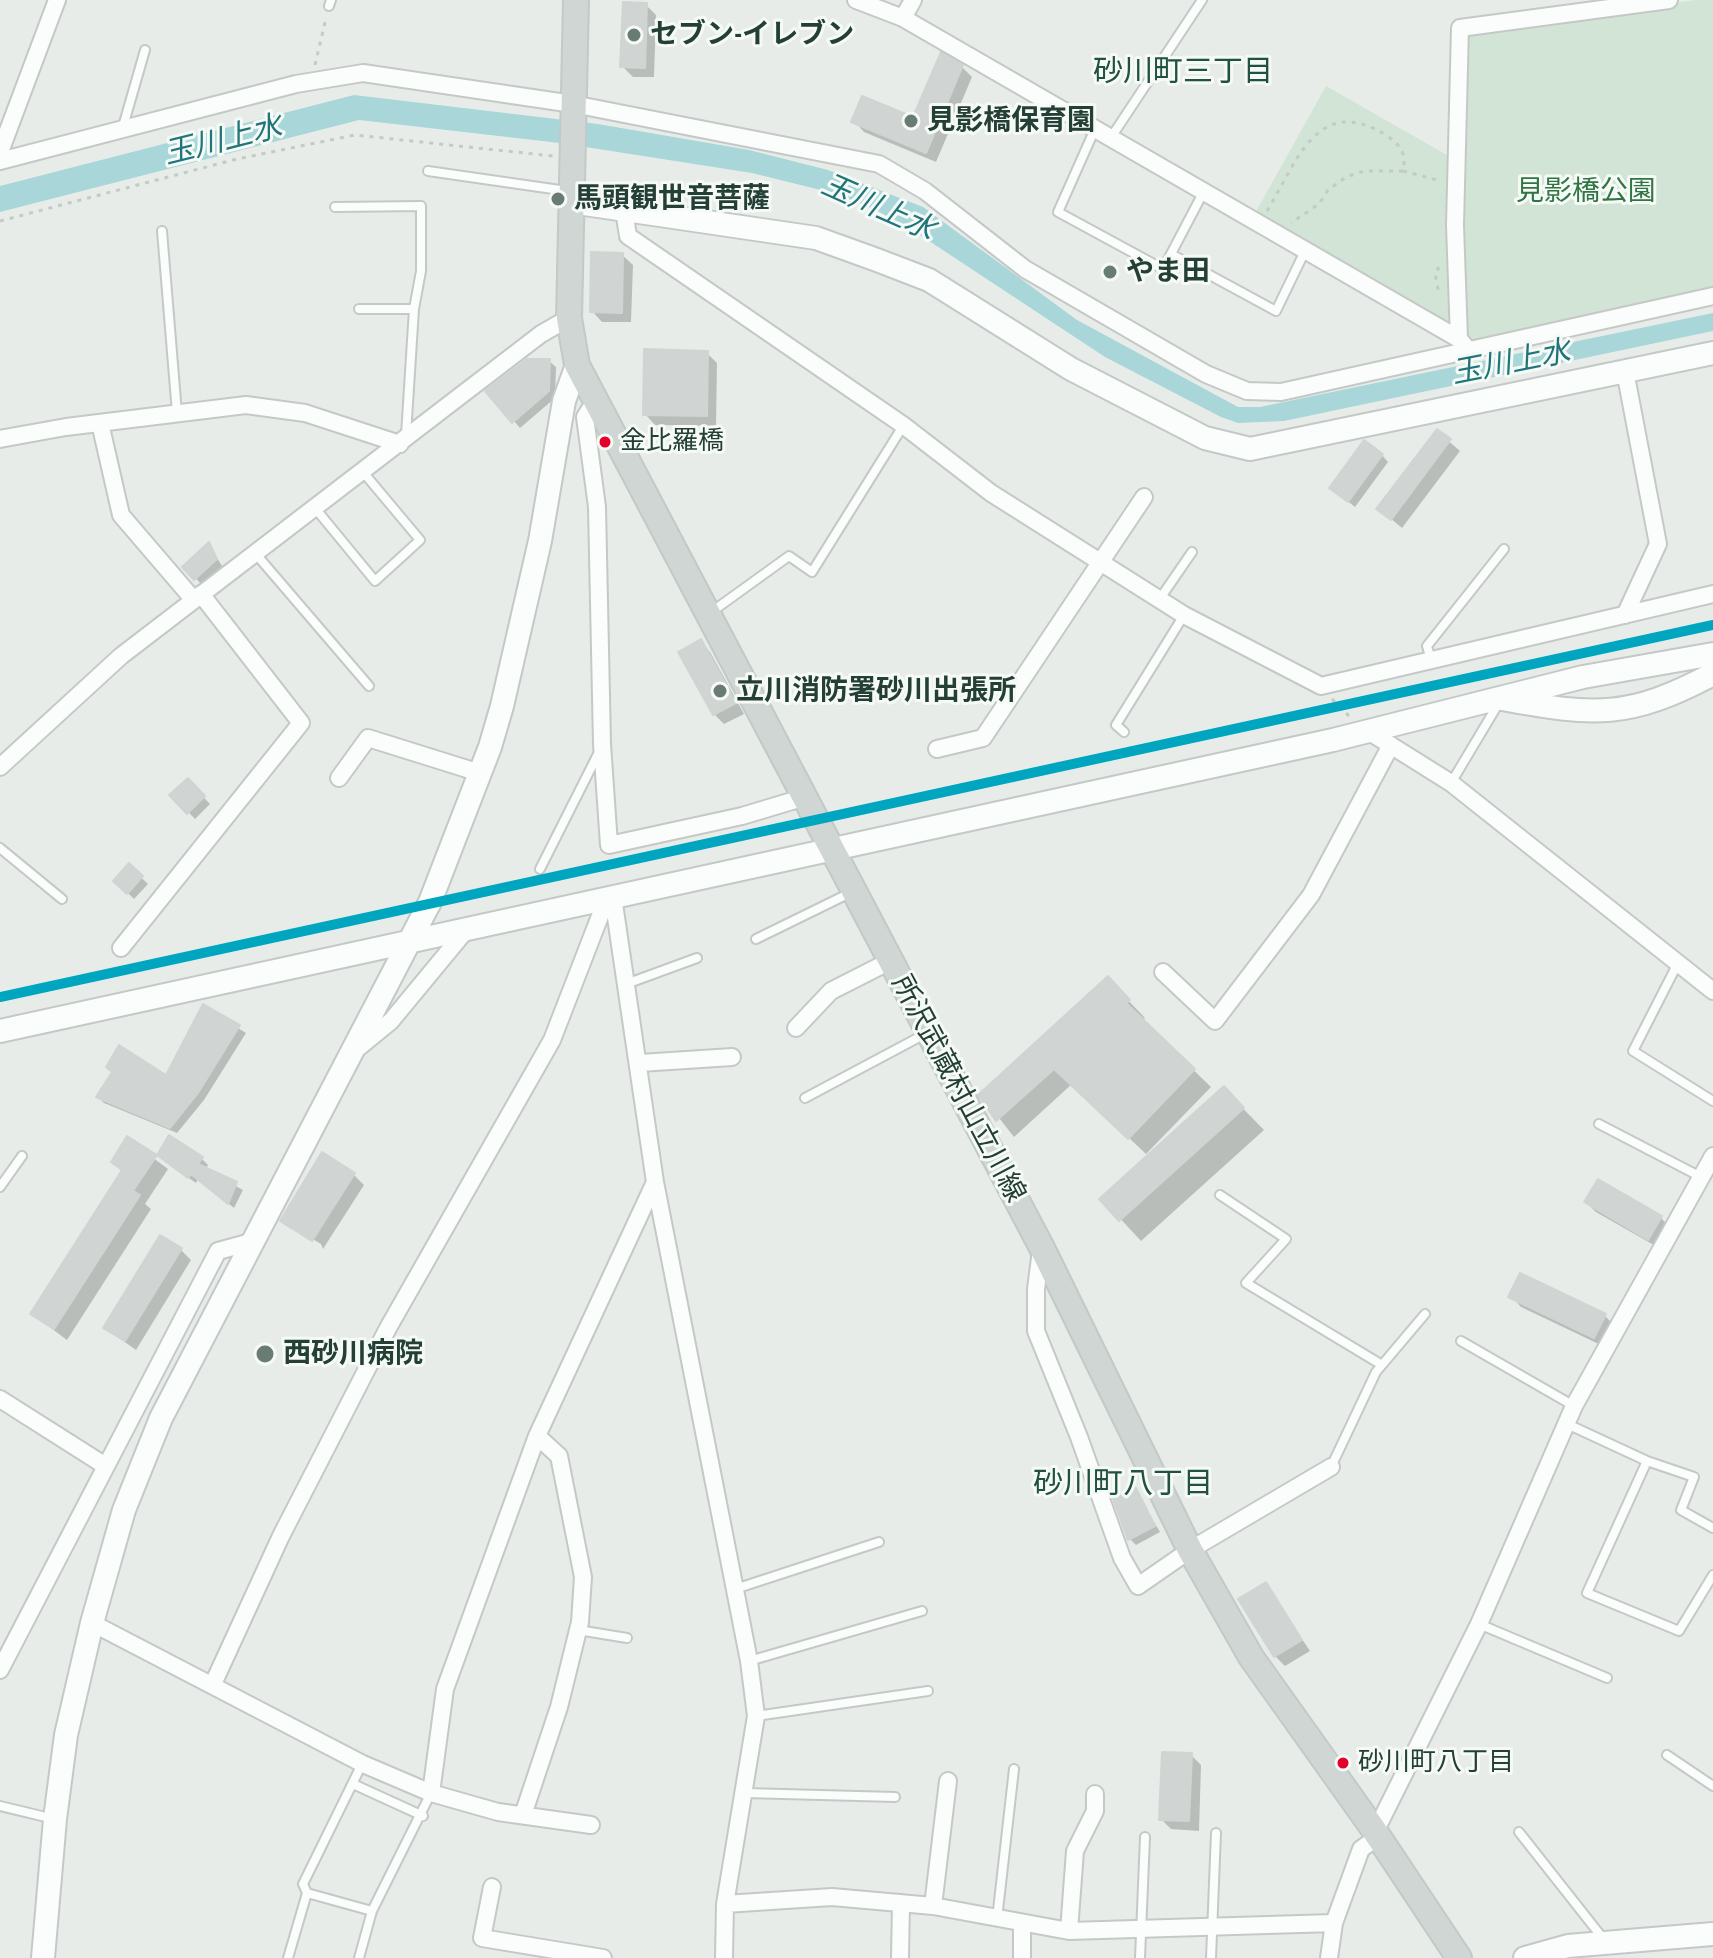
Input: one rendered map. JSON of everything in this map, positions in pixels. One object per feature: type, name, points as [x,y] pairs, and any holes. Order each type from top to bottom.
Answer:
[{"type":"main road","points":[[573,109],[576,0]]},
{"type":"main road","name":"所沢武蔵村山立川線","points":[[573,109],[569,318],[577,365],[710,613],[802,798],[1042,1248],[1190,1550],[1251,1657],[1377,1834],[1459,1958]]},
{"type":"street","points":[[0,152],[57,0]]},
{"type":"street","points":[[856,0],[903,18],[1464,345]]},
{"type":"street","points":[[903,18],[913,0]]},
{"type":"street","points":[[1464,345],[1456,181],[1460,28],[1669,0]]},
{"type":"street","points":[[0,161],[311,82],[363,73],[879,164],[925,191],[1050,284],[1206,374],[1247,391],[1281,392],[1464,345],[1713,296]]},
{"type":"street","points":[[572,182],[624,210],[816,238],[929,280],[1071,369],[1205,438],[1250,449],[1713,353]]},
{"type":"street","points":[[624,210],[628,236],[903,425],[991,493],[1184,615],[1321,686],[1713,594]]},
{"type":"street","points":[[0,767],[45,730],[121,656],[197,596],[541,334],[569,318]]},
{"type":"street","points":[[43,1958],[66,1735],[92,1623],[124,1510],[150,1442],[251,1242],[414,939],[480,773],[514,660],[564,401],[577,365]]},
{"type":"street","points":[[1625,371],[1658,544],[1625,615]]},
{"type":"street","points":[[595,401],[585,417],[597,507],[602,744],[609,845],[742,816],[802,798]]},
{"type":"street","points":[[0,439],[246,405],[305,413],[403,442]]},
{"type":"street","points":[[100,423],[121,515],[197,596],[301,723],[121,948]]},
{"type":"street","points":[[937,749],[983,738],[1144,497]]},
{"type":"street","points":[[0,1031],[1368,731],[1583,677],[1713,654]]},
{"type":"street","points":[[1501,699],[1546,707],[1626,710],[1655,703],[1713,674]]},
{"type":"street","points":[[1368,731],[1451,783],[1679,960],[1713,991]]},
{"type":"street","points":[[339,778],[368,738],[480,773]]},
{"type":"street","points":[[1163,972],[1215,1021],[1311,895],[1391,745]]},
{"type":"street","points":[[610,897],[640,1063],[655,1182],[749,1661],[756,1716],[725,1904],[724,1958]]},
{"type":"street","points":[[213,1684],[281,1536],[388,1328],[552,1040],[610,897]]},
{"type":"street","points":[[353,1052],[391,1021],[467,929]]},
{"type":"street","points":[[796,1028],[831,991],[890,961]]},
{"type":"street","points":[[640,1063],[732,1057]]},
{"type":"street","points":[[1329,1958],[1334,1923],[1361,1849],[1377,1834],[1479,1624],[1565,1423],[1713,1156]]},
{"type":"street","points":[[431,1793],[445,1689],[537,1436],[655,1182]]},
{"type":"street","points":[[0,1670],[218,1251],[251,1242]]},
{"type":"street","points":[[1042,1248],[1036,1289],[1036,1331],[1079,1437],[1122,1558],[1138,1586],[1190,1550],[1331,1467]]},
{"type":"street","points":[[0,1399],[104,1465]]},
{"type":"street","points":[[523,1815],[559,1707],[578,1630],[583,1577],[559,1456],[537,1436]]},
{"type":"street","points":[[92,1623],[363,1764],[431,1793],[523,1815],[591,1825]]},
{"type":"street","points":[[933,1906],[948,1781]]},
{"type":"street","points":[[1069,1931],[1075,1851],[1095,1811],[1095,1794]]},
{"type":"street","points":[[492,1887],[482,1938],[603,1958]]},
{"type":"street","points":[[725,1904],[832,1897],[933,1906],[1069,1931],[1334,1923]]},
{"type":"street","points":[[900,1958],[901,1903]]},
{"type":"street","points":[[1022,1924],[1022,1958]]},
{"type":"street","points":[[1525,1958],[1568,1946],[1713,1934]]},
{"type":"lane","points":[[1110,140],[1202,0]]},
{"type":"lane","points":[[122,130],[145,50]]},
{"type":"lane","points":[[1094,131],[1058,212],[1163,269],[1203,193]]},
{"type":"lane","points":[[428,171],[572,182]]},
{"type":"lane","points":[[335,207],[421,206],[421,271],[414,309],[403,442]]},
{"type":"lane","points":[[162,231],[177,413]]},
{"type":"lane","points":[[1171,254],[1276,311],[1305,251]]},
{"type":"lane","points":[[359,309],[414,309]]},
{"type":"lane","points":[[710,613],[789,556],[812,572],[903,425]]},
{"type":"lane","points":[[315,508],[375,581],[420,540],[363,472]]},
{"type":"lane","points":[[1431,660],[1427,646],[1504,549]]},
{"type":"lane","points":[[1159,600],[1192,552]]},
{"type":"lane","points":[[255,553],[369,686]]},
{"type":"lane","points":[[1124,732],[1116,725],[1184,615]]},
{"type":"lane","points":[[1451,783],[1501,699]]},
{"type":"lane","points":[[540,869],[577,801],[602,744]]},
{"type":"lane","points":[[0,848],[62,899]]},
{"type":"lane","points":[[756,939],[853,892]]},
{"type":"lane","points":[[626,984],[697,958]]},
{"type":"lane","points":[[1679,960],[1633,1051],[1713,1101]]},
{"type":"lane","points":[[805,1098],[928,1033]]},
{"type":"lane","points":[[1599,1124],[1702,1177]]},
{"type":"lane","points":[[0,1187],[22,1156]]},
{"type":"lane","points":[[1220,1195],[1286,1239],[1246,1283],[1382,1365]]},
{"type":"lane","points":[[1331,1467],[1382,1365],[1425,1314]]},
{"type":"lane","points":[[1461,1341],[1574,1406]]},
{"type":"lane","points":[[1565,1423],[1647,1461],[1694,1477],[1681,1510],[1713,1528]]},
{"type":"lane","points":[[1647,1461],[1587,1593],[1679,1631],[1713,1575]]},
{"type":"lane","points":[[735,1589],[879,1542]]},
{"type":"lane","points":[[749,1661],[922,1611]]},
{"type":"lane","points":[[1479,1624],[1607,1678]]},
{"type":"lane","points":[[578,1630],[627,1638]]},
{"type":"lane","points":[[756,1716],[928,1691]]},
{"type":"lane","points":[[1667,1755],[1713,1786]]},
{"type":"lane","points":[[288,1958],[307,1893],[303,1884],[363,1764]]},
{"type":"lane","points":[[997,1920],[1014,1769]]},
{"type":"lane","points":[[353,1784],[423,1816]]},
{"type":"lane","points":[[359,1958],[372,1911],[423,1816],[431,1793]]},
{"type":"lane","points":[[745,1793],[895,1797]]},
{"type":"lane","points":[[0,1806],[55,1819]]},
{"type":"lane","points":[[1519,1832],[1606,1943]]},
{"type":"lane","points":[[1211,1958],[1216,1833]]},
{"type":"lane","points":[[1140,1958],[1145,1837]]},
{"type":"lane","points":[[307,1893],[372,1911]]},
{"type":"path","points":[[311,82],[330,3]]},
{"type":"path","points":[[1260,225],[1316,132],[1331,124],[1365,122],[1398,142],[1404,153],[1403,171]]},
{"type":"path","points":[[0,221],[237,159],[355,135],[572,182]]},
{"type":"path","points":[[1279,236],[1346,177],[1364,171],[1403,171],[1438,182],[1456,181]]},
{"type":"path","points":[[1321,686],[1338,707],[1368,731]]},
{"type":"green space","name":"見影橋公園","points":[[1713,0],[1713,298],[1472,345],[1253,217],[1326,86],[1461,163],[1467,32]]},
{"type":"water","name":"玉川上水","points":[[354,95],[598,124],[749,150],[828,170],[923,207],[1077,320],[1238,407],[1260,407],[1713,313],[1713,331],[1284,421],[1238,423],[1105,357],[920,235],[876,210],[837,194],[752,173],[560,143],[359,120],[0,212],[0,186]]},
{"type":"building","name":"セブン-イレブン","points":[[623,2],[647,3],[645,68],[620,67]]},
{"type":"building","points":[[941,52],[963,65],[926,153],[851,122],[862,96],[913,117]]},
{"type":"building","points":[[591,252],[623,253],[622,313],[590,312]]},
{"type":"building","points":[[644,349],[708,351],[707,416],[643,415]]},
{"type":"building","points":[[527,359],[550,359],[549,391],[512,423],[485,391]]},
{"type":"building","points":[[1437,429],[1451,439],[1391,520],[1376,509]]},
{"type":"building","points":[[1364,440],[1383,454],[1348,502],[1329,488]]},
{"type":"building","points":[[209,542],[217,559],[194,580],[182,567]]},
{"type":"building","points":[[701,639],[736,703],[713,715],[678,652]]},
{"type":"building","points":[[188,778],[205,796],[187,814],[169,795]]},
{"type":"building","points":[[129,863],[143,876],[127,894],[113,881]]},
{"type":"building","points":[[1108,976],[1130,1000],[1126,1003],[1195,1069],[1128,1139],[1054,1069],[996,1121],[978,1095]]},
{"type":"building","points":[[203,1004],[240,1025],[198,1093],[170,1128],[96,1097],[112,1072],[106,1067],[119,1045],[166,1075]]},
{"type":"building","points":[[1224,1086],[1244,1108],[1119,1221],[1099,1199]]},
{"type":"building","points":[[169,1135],[203,1157],[198,1164],[237,1182],[228,1204],[191,1174],[188,1178],[157,1155]]},
{"type":"building","points":[[127,1136],[157,1155],[133,1191],[140,1195],[54,1329],[30,1314],[122,1170],[111,1162]]},
{"type":"building","points":[[322,1152],[355,1173],[312,1241],[280,1221]]},
{"type":"building","points":[[1598,1179],[1662,1216],[1648,1240],[1584,1202]]},
{"type":"building","points":[[160,1235],[182,1248],[125,1341],[103,1328]]},
{"type":"building","points":[[1520,1273],[1606,1314],[1594,1338],[1508,1297]]},
{"type":"building","points":[[1136,1488],[1155,1526],[1128,1540],[1113,1499]]},
{"type":"building","points":[[1266,1582],[1302,1640],[1274,1657],[1238,1599]]},
{"type":"building","points":[[1162,1752],[1192,1753],[1189,1821],[1159,1820]]},
{"type":"transit line","points":[[0,997],[1713,625]]},
{"type":"place","name":"セブン-イレブン","points":[[634,35]]},
{"type":"place","name":"見影橋保育園","points":[[911,121]]},
{"type":"place","name":"馬頭観世音菩薩","points":[[558,199]]},
{"type":"place","name":"やま田","points":[[1110,272]]},
{"type":"place","name":"金比羅橋","points":[[605,442]]},
{"type":"place","name":"立川消防署砂川出張所","points":[[720,691]]},
{"type":"place","name":"西砂川病院","points":[[265,1354]]},
{"type":"place","name":"砂川町八丁目","points":[[1343,1763]]},
{"type":"district","name":"砂川町三丁目","points":[[1183,72]]},
{"type":"district","name":"砂川町八丁目","points":[[1123,1484]]}]
